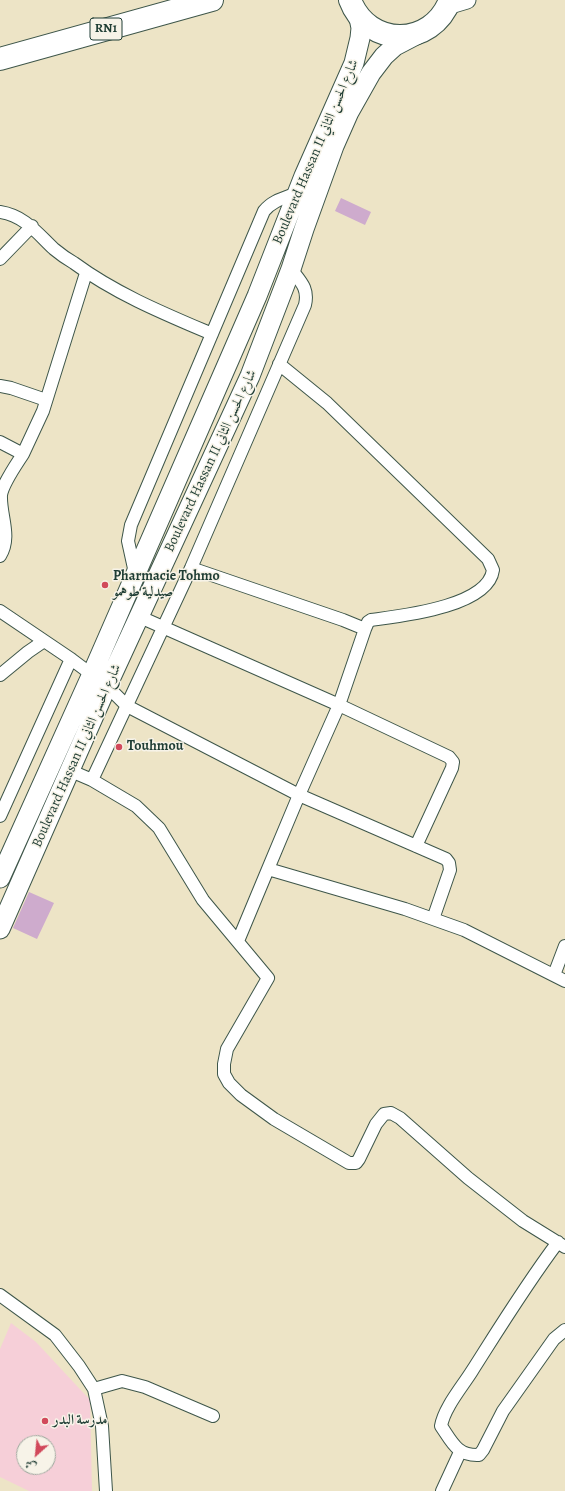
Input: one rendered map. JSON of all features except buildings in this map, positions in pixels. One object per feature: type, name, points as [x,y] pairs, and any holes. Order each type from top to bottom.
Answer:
[{"type":"highway","name":"RN1","points":[[0,46],[172,0]]},
{"type":"highway","name":"RN1","points":[[0,59],[212,0]]},
{"type":"highway","points":[[334,0],[355,10],[374,29],[390,35],[406,36],[423,31],[434,23],[455,2]]},
{"type":"main road","name":"Boulevard Hassan II شارع الحسن الثاني","points":[[0,878],[92,674],[230,358],[297,193],[354,63],[360,38],[355,10]]},
{"type":"main road","name":"Boulevard Hassan II شارع الحسن الثاني","points":[[0,929],[108,686],[250,376],[291,269],[334,146],[349,112],[371,73],[384,56],[395,46],[423,31]]},
{"type":"street","points":[[136,573],[128,541],[131,525],[264,211],[275,201],[297,193]]},
{"type":"street","points":[[0,212],[16,216],[32,226],[55,250],[86,272],[126,295],[212,334]]},
{"type":"street","points":[[0,260],[32,226]]},
{"type":"street","points":[[92,780],[191,568],[280,364],[306,300],[306,292],[303,285],[291,269]]},
{"type":"street","points":[[0,556],[5,545],[6,535],[1,503],[2,490],[22,454],[42,411],[86,272]]},
{"type":"street","points":[[238,941],[299,794],[339,705],[368,622],[371,620],[431,611],[464,599],[488,583],[493,570],[488,559],[327,402],[280,364]]},
{"type":"street","points":[[0,386],[11,388],[46,400]]},
{"type":"street","points":[[0,442],[22,454]]},
{"type":"street","points":[[191,568],[365,629]]},
{"type":"street","points":[[0,611],[92,674],[108,686],[127,706],[299,794],[446,859],[449,863],[450,870],[433,919]]},
{"type":"street","points":[[140,617],[339,705],[449,757],[453,762],[452,768],[416,846]]},
{"type":"street","points":[[0,675],[44,641]]},
{"type":"street","points":[[0,816],[71,659]]},
{"type":"street","points":[[70,771],[92,780],[136,806],[159,828],[203,900],[268,978],[227,1049],[224,1074],[233,1087],[274,1120],[349,1163],[356,1163],[376,1124],[384,1114],[391,1113],[400,1118],[468,1178],[523,1222],[561,1244],[530,1279],[442,1420],[441,1426],[460,1452],[478,1455],[483,1450],[503,1411],[554,1339],[565,1330]]},
{"type":"street","points":[[268,869],[406,909],[464,930],[565,982]]},
{"type":"street","points":[[554,975],[565,946]]},
{"type":"street","points":[[1,1298],[55,1335],[79,1366],[94,1389],[102,1426],[106,1491]]},
{"type":"street","points":[[94,1389],[122,1381],[145,1387],[213,1416]]},
{"type":"street","points":[[442,1491],[460,1452]]},
{"type":"shaded area","name":"مدرسة البدر","points":[[11,1323],[36,1342],[90,1400],[92,1491],[29,1491],[0,1477],[0,1349]]},
{"type":"place","name":"Pharmacie Tohmo صيدلية طوهمو","points":[[105,585]]},
{"type":"place","name":"Touhmou","points":[[119,747]]},
{"type":"place","name":"مدرسة البدر","points":[[45,1421]]}]
